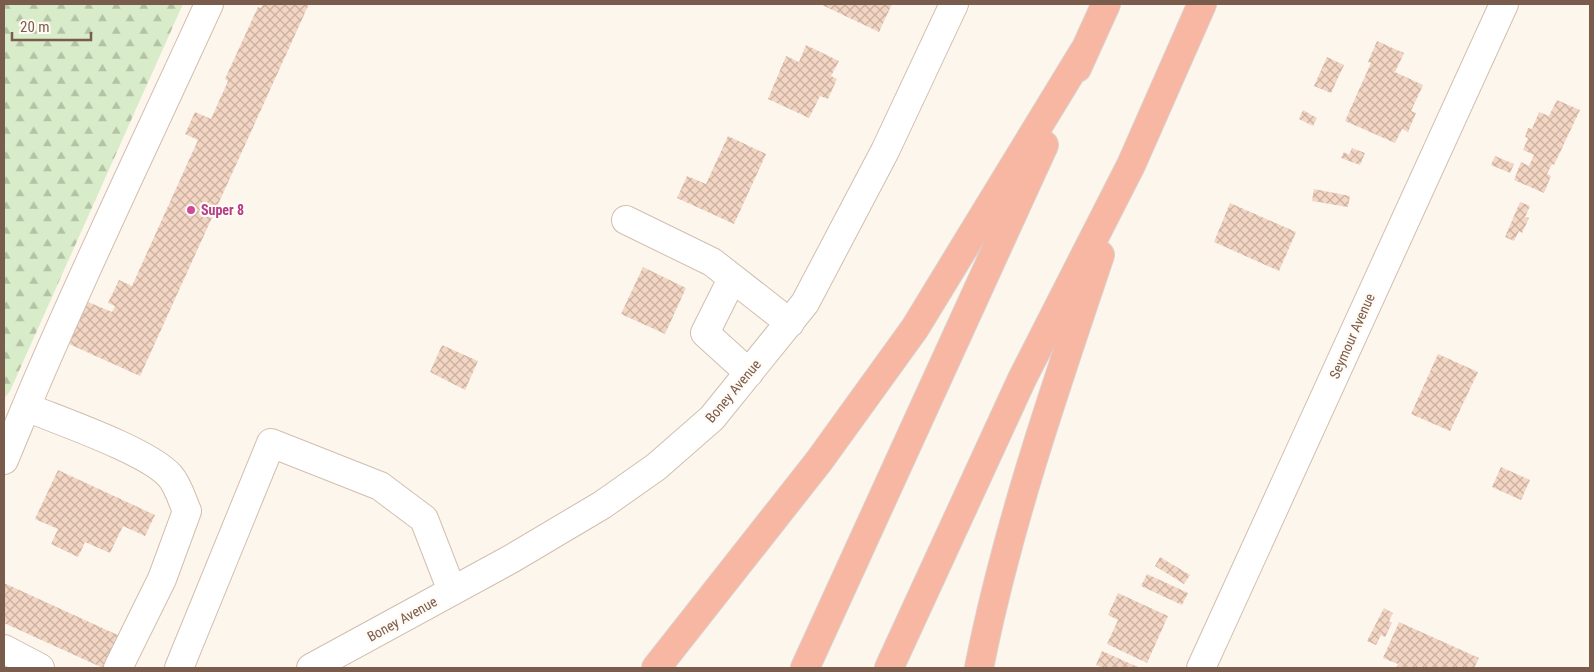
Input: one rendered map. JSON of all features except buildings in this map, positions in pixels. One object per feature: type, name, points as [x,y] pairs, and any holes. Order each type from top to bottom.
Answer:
[{"type":"highway","points":[[806,668],[1037,161],[1106,4]]},
{"type":"highway","points":[[889,668],[1022,379],[1131,164],[1202,4]]},
{"type":"highway","points":[[656,668],[819,461],[915,328],[1084,51]]},
{"type":"highway","points":[[979,668],[1008,539],[1030,464],[1131,164]]},
{"type":"street","points":[[4,460],[76,288],[131,175],[209,4]]},
{"type":"street","name":"Boney Avenue","points":[[311,668],[452,591],[602,505],[656,467],[712,418],[805,303],[848,226],[954,4]]},
{"type":"street","name":"Seymour Avenue","points":[[1201,668],[1504,4]]},
{"type":"street","points":[[626,220],[712,262],[790,323]]},
{"type":"street","points":[[732,279],[704,333],[749,373]]},
{"type":"street","points":[[26,407],[140,455],[170,476],[186,511],[162,578],[118,668]]},
{"type":"street","points":[[179,668],[271,443],[380,486],[424,519],[452,591]]},
{"type":"street","points":[[4,649],[40,668]]},
{"type":"green space","points":[[4,4],[183,4],[10,391],[4,399]]},
{"type":"place","name":"Super 8","points":[[191,210]]}]
